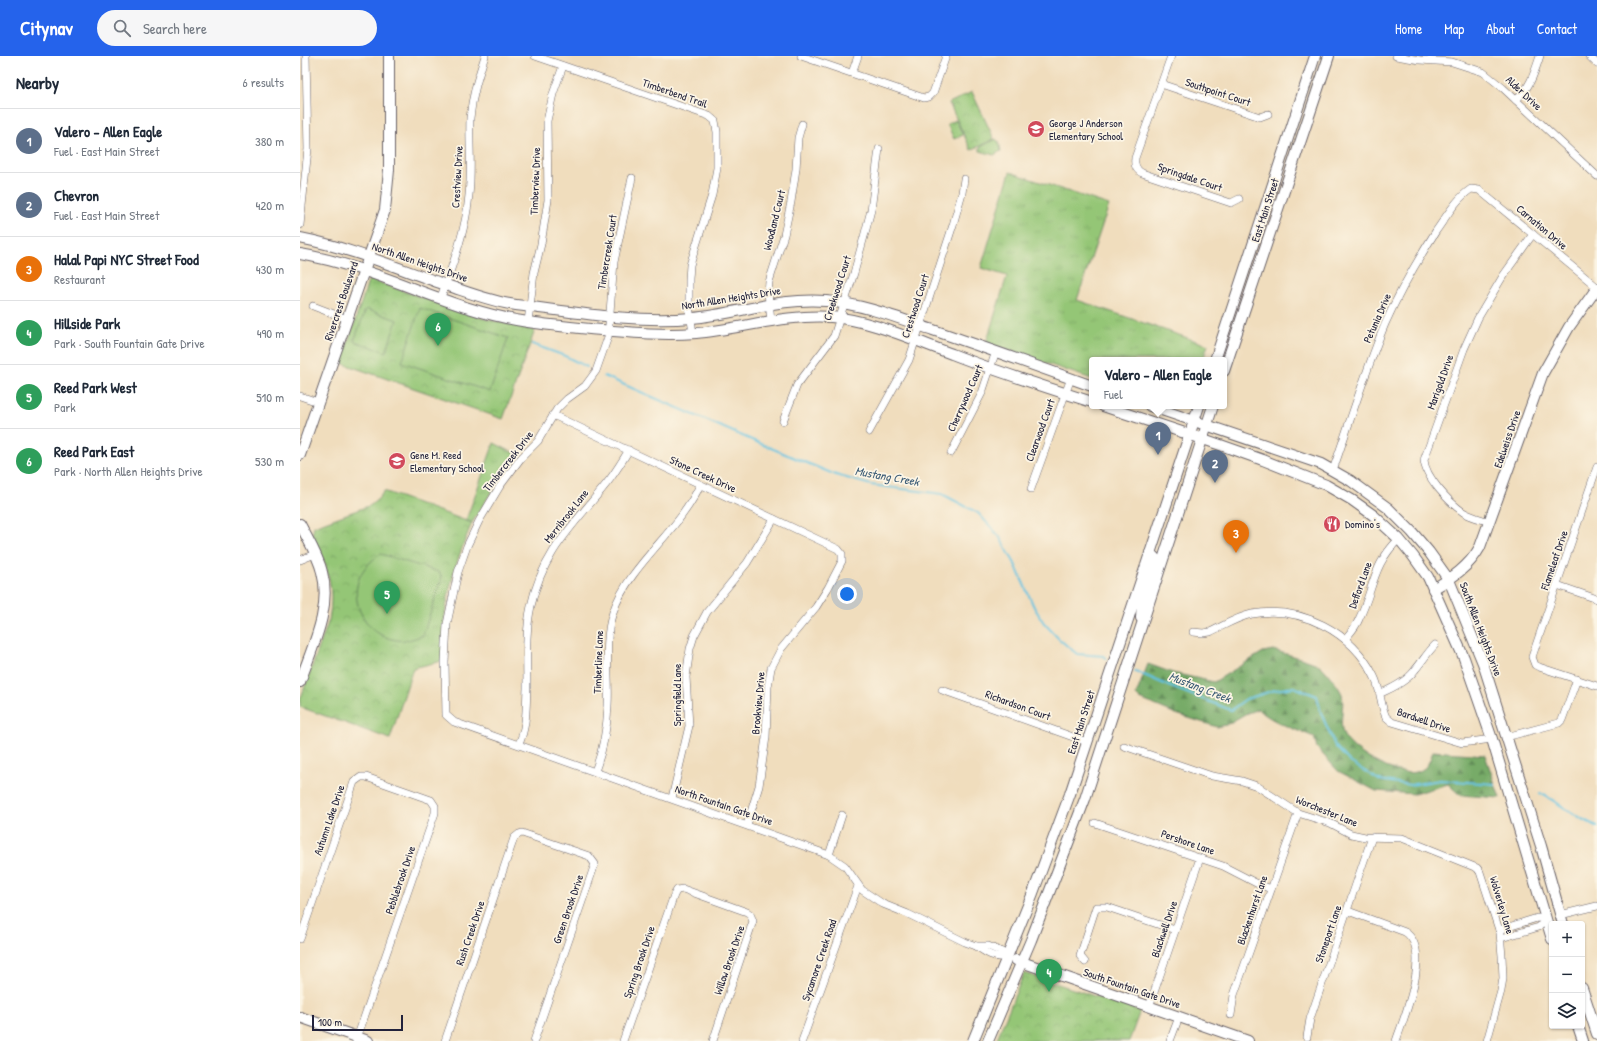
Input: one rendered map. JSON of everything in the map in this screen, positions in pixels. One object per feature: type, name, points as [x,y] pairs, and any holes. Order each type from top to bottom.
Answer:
[{"type":"main road","name":"Rivercrest Boulevard","points":[[300,456],[385,210],[387,199],[390,56]]},
{"type":"main road","name":"East Main Street","points":[[1216,357],[1315,56]]},
{"type":"main road","name":"East Main Street","points":[[1227,362],[1329,56]]},
{"type":"main road","points":[[1281,200],[1274,196],[1286,159],[1292,128]]},
{"type":"main road","name":"North Allen Heights Drive","points":[[300,238],[324,243],[498,302],[609,316],[649,320],[691,318],[805,300],[844,303],[868,308],[996,351],[1089,385]]},
{"type":"main road","points":[[300,254],[332,261],[364,271],[490,314],[528,322],[608,331],[664,335],[693,333],[771,320],[818,316],[840,318],[861,322],[915,340],[991,369],[1089,401]]},
{"type":"main road","points":[[1242,278],[1254,281]]},
{"type":"main road","name":"Edelweiss Drive","points":[[1433,589],[1449,580],[1468,565],[1475,557],[1490,522],[1543,373],[1569,327],[1597,287]]},
{"type":"main road","points":[[1111,409],[1202,438],[1326,485],[1352,500],[1373,515],[1399,539],[1428,577],[1464,658],[1492,739],[1549,929]]},
{"type":"main road","points":[[1159,409],[1206,425]]},
{"type":"main road","name":"East Main Street","points":[[974,1041],[1033,894],[1070,794],[1198,409]]},
{"type":"main road","points":[[988,1041],[1047,899],[1085,799],[1212,409]]},
{"type":"main road","name":"South Allen Heights Drive","points":[[1206,425],[1293,454],[1321,464],[1332,470],[1367,491],[1402,521],[1429,552],[1449,580],[1482,663],[1541,846],[1562,919]]},
{"type":"main road","points":[[1326,485],[1332,470]]},
{"type":"main road","points":[[1164,558],[1159,552],[1158,548],[1170,511],[1169,494]]},
{"type":"main road","points":[[300,524],[322,572],[325,599],[323,616],[303,666],[300,682]]},
{"type":"main road","points":[[1142,626],[1142,602],[1155,558],[1150,553]]},
{"type":"main road","points":[[1492,739],[1506,737]]},
{"type":"main road","points":[[1546,919],[1562,919]]},
{"type":"main road","name":"South Fountain Gate Drive","points":[[1007,958],[1248,1041]]},
{"type":"main road","points":[[1584,993],[1597,1034]]},
{"type":"main road","points":[[300,1017],[356,1039],[368,1041]]},
{"type":"main road","points":[[1579,1029],[1583,1041]]},
{"type":"street","points":[[300,225],[308,149],[306,56]]},
{"type":"street","name":"Crestview Drive","points":[[441,297],[462,234],[466,214],[469,194],[470,118],[476,84],[485,56]]},
{"type":"street","name":"Timberbend Trail","points":[[535,56],[709,116],[715,121],[717,132],[717,168],[712,195],[690,264],[689,292],[693,333]]},
{"type":"street","points":[[801,56],[921,98],[927,98],[933,93],[946,56]]},
{"type":"street","points":[[852,73],[858,56]]},
{"type":"street","points":[[1161,84],[1171,56]]},
{"type":"street","name":"Alder Drive","points":[[1396,56],[1420,60],[1453,59],[1482,72],[1516,100],[1597,176]]},
{"type":"street","points":[[1516,100],[1525,93],[1532,81],[1540,56]]},
{"type":"street","points":[[1589,56],[1597,64]]},
{"type":"street","name":"Timberview Drive","points":[[528,322],[534,273],[541,244],[548,200],[547,122],[553,94],[563,66]]},
{"type":"street","name":"Southpoint Court","points":[[1161,84],[1260,117],[1268,114]]},
{"type":"street","name":"Springdale Court","points":[[1161,84],[1135,158],[1136,169],[1142,173],[1231,203],[1239,198]]},
{"type":"street","name":"Woodland Court","points":[[771,320],[769,305],[769,282],[784,235],[791,202],[796,169],[798,138],[802,124]]},
{"type":"street","name":"Creekwood Court","points":[[783,421],[797,385],[834,336],[854,273],[871,210],[879,149]]},
{"type":"street","name":"Timbercreek Court","points":[[608,331],[614,262],[632,178]]},
{"type":"street","name":"Crestwood Court","points":[[869,432],[905,368],[953,225],[962,193],[964,179]]},
{"type":"street","name":"Carnation Drive","points":[[1471,189],[1479,190],[1597,287]]},
{"type":"street","name":"Petunia Drive","points":[[1332,470],[1375,351],[1408,276],[1454,206],[1465,193],[1471,189]]},
{"type":"street","name":"Marigold Drive","points":[[1490,522],[1465,513],[1452,503],[1431,478],[1424,466],[1424,460],[1464,349],[1478,318],[1503,276],[1533,234]]},
{"type":"street","points":[[313,306],[347,319]]},
{"type":"street","name":"Timbercreek Drive","points":[[446,715],[445,662],[447,624],[458,572],[464,553],[479,521],[500,486],[521,458],[538,441],[553,415],[567,399],[586,386],[592,378],[602,357],[608,331]]},
{"type":"street","name":"Cherrywood Court","points":[[951,453],[975,409],[991,369],[996,351]]},
{"type":"street","name":"Clearwood Court","points":[[1031,489],[1071,378]]},
{"type":"street","points":[[300,396],[318,402]]},
{"type":"street","name":"Stone Creek Drive","points":[[553,415],[700,485],[838,548],[842,554]]},
{"type":"street","name":"Merribrook Lane","points":[[519,744],[524,730],[526,711],[527,631],[531,605],[537,585],[548,560],[562,536],[608,482],[629,450]]},
{"type":"street","name":"Flameleaf Drive","points":[[1577,679],[1539,667],[1535,665],[1532,657],[1597,467]]},
{"type":"street","name":"Timberline Lane","points":[[595,771],[602,754],[608,706],[608,639],[613,613],[618,600],[628,583],[677,523],[695,496],[700,485]]},
{"type":"street","name":"Springfield Lane","points":[[672,798],[689,726],[686,677],[687,663],[694,636],[707,612],[747,563],[774,518]]},
{"type":"street","name":"Defford Lane","points":[[1345,640],[1359,619],[1376,570],[1382,558],[1399,539]]},
{"type":"street","points":[[300,560],[315,554]]},
{"type":"street","name":"Brookview Drive","points":[[747,825],[759,786],[766,737],[768,687],[771,668],[781,649],[816,607],[828,588],[842,561],[842,554]]},
{"type":"street","points":[[1557,585],[1597,599]]},
{"type":"street","name":"Bardwell Drive","points":[[1193,632],[1210,632],[1250,614],[1268,612],[1298,616],[1321,623],[1336,632],[1364,661],[1374,677],[1381,693],[1386,717],[1392,722],[1462,743],[1492,739]]},
{"type":"street","points":[[1381,693],[1408,678],[1435,645]]},
{"type":"street","points":[[1506,737],[1559,723],[1562,720],[1577,679],[1597,686]]},
{"type":"street","name":"Richardson Court","points":[[942,690],[1087,742]]},
{"type":"street","name":"North Fountain Gate Drive","points":[[446,715],[451,720],[829,855],[845,866],[858,886],[872,898],[976,946],[985,953],[1000,958],[1007,958]]},
{"type":"street","name":"Worchester Lane","points":[[1124,746],[1212,776],[1242,781],[1257,786],[1298,813],[1330,823],[1351,834],[1372,838],[1394,838],[1407,840],[1470,864],[1479,870]]},
{"type":"street","name":"Pebblebrook Drive","points":[[356,1039],[435,809],[431,800],[366,777],[359,778]]},
{"type":"street","name":"Autumn Lake Drive","points":[[300,939],[353,784],[359,778]]},
{"type":"street","name":"Blackenhurst Lane","points":[[1231,1015],[1234,995],[1298,813]]},
{"type":"street","points":[[829,855],[842,815]]},
{"type":"street","name":"Pershore Lane","points":[[1094,823],[1224,866],[1256,883],[1271,888]]},
{"type":"street","name":"Rush Creek Drive","points":[[445,1041],[514,838],[519,834]]},
{"type":"street","name":"Green Brook Drive","points":[[519,834],[526,834],[589,856],[595,864],[534,1041]]},
{"type":"street","name":"Stoneport Lane","points":[[1307,1038],[1310,1019],[1372,838]]},
{"type":"street","name":"Blackwell Drive","points":[[1149,1007],[1200,858]]},
{"type":"street","name":"Wolverley Lane","points":[[1479,870],[1501,938],[1503,978],[1501,991],[1487,1041]]},
{"type":"street","name":"Sycamore Creek Road","points":[[802,1041],[858,886]]},
{"type":"street","name":"Willow Brook Drive","points":[[677,890],[683,889],[747,912],[750,914],[753,921],[713,1041]]},
{"type":"street","name":"Spring Brook Drive","points":[[623,1041],[677,890]]},
{"type":"street","points":[[1562,919],[1597,906]]},
{"type":"street","points":[[1086,962],[1080,956],[1096,907],[1107,907],[1175,930]]},
{"type":"street","points":[[1348,911],[1406,932],[1413,938],[1418,962],[1417,976],[1396,1041]]},
{"type":"street","points":[[1499,930],[1536,918],[1546,919]]},
{"type":"street","points":[[1501,938],[1539,927],[1546,919]]},
{"type":"street","points":[[1170,1041],[1179,1017]]},
{"type":"green space","points":[[972,92],[994,139],[971,150],[949,103]]},
{"type":"green space","points":[[956,120],[963,135],[954,139],[947,124]]},
{"type":"green space","points":[[996,139],[999,142],[1001,151],[994,155],[980,151],[980,147]]},
{"type":"green space","points":[[1010,172],[1109,205],[1077,300],[1208,345],[1204,357],[1089,357],[1089,378],[986,343],[1007,276],[981,268]]},
{"type":"green space","points":[[369,279],[481,318],[535,330],[503,419],[341,363]]},
{"type":"green space","points":[[420,308],[508,338],[490,392],[402,362]]},
{"type":"green space","points":[[366,309],[397,320],[386,352],[354,341]]},
{"type":"green space","points":[[494,443],[520,456],[492,491],[472,523],[466,520]]},
{"type":"green space","points":[[384,491],[472,523],[459,558],[446,606],[442,661],[413,668],[390,739],[300,707],[300,700],[329,620],[331,608],[330,586],[326,566],[312,535],[314,526],[371,505]]},
{"type":"green space","points":[[381,554],[439,572],[442,577],[423,635],[408,640],[396,640],[384,636],[374,630],[366,622],[360,611],[357,600],[357,588],[360,576],[364,569]]},
{"type":"green space","points":[[1273,650],[1314,663],[1324,669],[1341,691],[1343,699],[1342,731],[1344,736],[1358,751],[1380,764],[1404,772],[1415,772],[1423,769],[1430,761],[1433,751],[1485,755],[1500,798],[1460,795],[1448,784],[1414,794],[1376,791],[1338,771],[1317,748],[1314,737],[1277,722],[1258,709],[1245,714],[1226,725],[1217,727],[1176,714],[1140,699],[1136,695],[1148,664],[1173,673],[1214,682],[1263,652]]},
{"type":"green space","points":[[1024,973],[1140,1011],[1129,1041],[996,1041]]},
{"type":"waterway","name":"Mustang Creek","points":[[532,344],[565,356],[587,367]]},
{"type":"waterway","name":"Mustang Creek","points":[[604,376],[836,475],[871,485],[942,494],[978,513],[999,536],[1014,562],[1034,607],[1044,623],[1059,639],[1077,654],[1104,656],[1106,658]]},
{"type":"waterway","name":"Mustang Creek","points":[[1135,671],[1171,687],[1231,710],[1246,699],[1275,690],[1294,687],[1317,696],[1321,713],[1335,746],[1350,762],[1379,780],[1410,785],[1440,780],[1495,784]]},
{"type":"waterway","name":"Mustang Creek","points":[[1540,793],[1582,819],[1597,826]]},
{"type":"place","name":"George J Anderson Elementary School","points":[[1036,129]]},
{"type":"place","name":"Reed Park East","points":[[438,346]]},
{"type":"place","name":"Valero - Allen Eagle","points":[[1158,455]]},
{"type":"place","name":"Gene M. Reed Elementary School","points":[[397,461]]},
{"type":"place","name":"Chevron","points":[[1215,483]]},
{"type":"place","name":"Domino's","points":[[1332,524]]},
{"type":"place","name":"Halal Papi NYC Street Food","points":[[1236,553]]},
{"type":"place","name":"Reed Park West","points":[[387,614]]},
{"type":"place","name":"Hillside Park","points":[[1049,992]]}]
